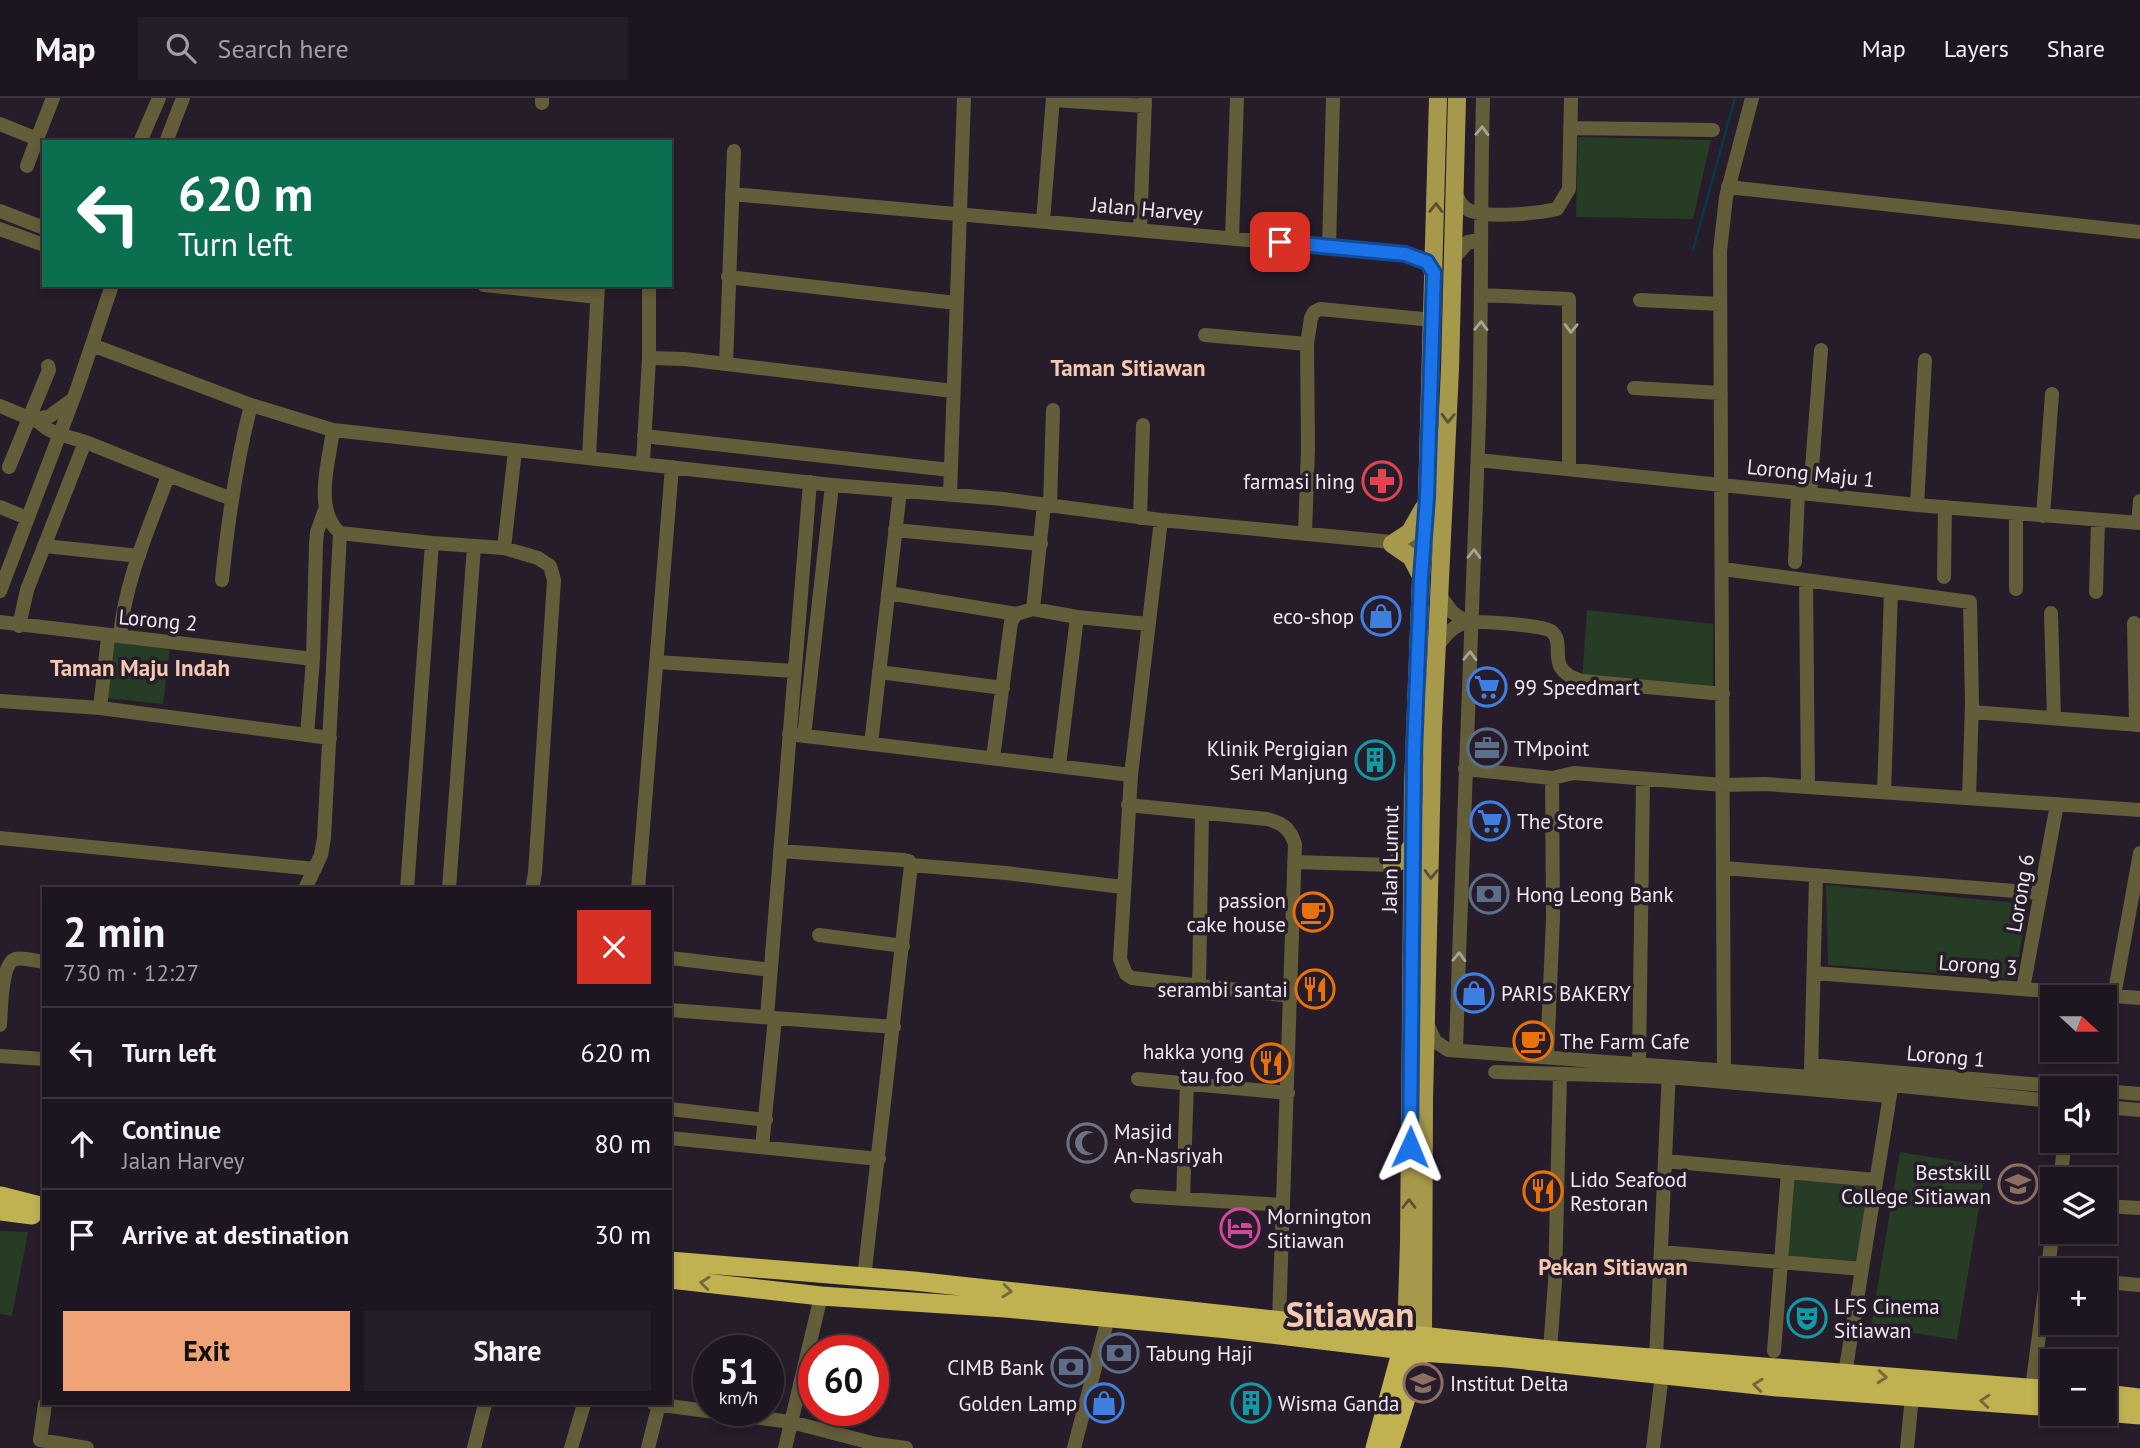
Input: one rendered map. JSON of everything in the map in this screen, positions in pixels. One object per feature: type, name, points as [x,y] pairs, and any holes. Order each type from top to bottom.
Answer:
[{"type":"highway","points":[[0,1196],[42,1199]]},
{"type":"highway","points":[[0,1196],[42,1206]]},
{"type":"highway","points":[[0,1211],[42,1216]]},
{"type":"highway","points":[[672,1261],[1067,1297],[1279,1321],[1507,1358],[1845,1374],[2040,1389]]},
{"type":"highway","points":[[721,1265],[748,1276],[812,1284],[820,1289],[821,1296]]},
{"type":"highway","points":[[864,1278],[871,1287],[878,1289],[1005,1308]]},
{"type":"highway","points":[[672,1279],[821,1296],[1005,1308],[1228,1329],[1550,1350],[1777,1387],[2040,1406]]},
{"type":"highway","name":"Jalan Lumut","points":[[1375,1448],[1414,1343]]},
{"type":"highway","name":"Jalan Lumut","points":[[1390,1448],[1414,1343]]},
{"type":"highway","points":[[2117,1395],[2140,1398]]},
{"type":"highway","points":[[2117,1413],[2140,1415]]},
{"type":"main road","name":"Jalan Lumut","points":[[1414,1343],[1409,1243],[1413,785],[1427,497],[1438,98]]},
{"type":"main road","name":"Jalan Lumut","points":[[1414,1343],[1427,1021],[1434,697],[1444,515],[1457,98]]},
{"type":"main road","points":[[1421,578],[1411,557],[1392,544],[1410,532],[1427,497]]},
{"type":"main road","points":[[1439,585],[1435,561],[1423,545],[1436,535],[1444,515]]},
{"type":"main road","points":[[1415,727],[1426,724],[1429,720],[1434,697]]},
{"type":"main road","points":[[1413,785],[1419,765],[1433,757]]},
{"type":"main road","points":[[1392,865],[1403,859],[1413,844]]},
{"type":"main road","points":[[1392,865],[1406,872],[1412,883]]},
{"type":"street","points":[[27,166],[53,98]]},
{"type":"street","points":[[141,140],[159,98]]},
{"type":"street","points":[[167,140],[183,98]]},
{"type":"street","points":[[950,495],[964,98]]},
{"type":"street","points":[[1232,238],[1237,98]]},
{"type":"street","points":[[1328,247],[1334,98]]},
{"type":"street","points":[[1456,1050],[1469,622],[1478,460],[1483,98]]},
{"type":"street","points":[[1455,192],[1463,207],[1480,213],[1522,214],[1557,209],[1569,189],[1571,98]]},
{"type":"street","points":[[1725,1076],[1720,251],[1728,187],[1752,98]]},
{"type":"street","points":[[1043,221],[1053,99],[1145,102],[1140,230]]},
{"type":"street","points":[[0,124],[37,139]]},
{"type":"street","points":[[1570,128],[1713,130]]},
{"type":"street","points":[[726,364],[734,151]]},
{"type":"street","points":[[1728,187],[2140,232]]},
{"type":"street","name":"Jalan Harvey","points":[[732,194],[1405,254]]},
{"type":"street","points":[[0,211],[42,227]]},
{"type":"street","points":[[0,229],[42,244]]},
{"type":"street","points":[[1405,254],[1424,249],[1436,237]]},
{"type":"street","points":[[1453,259],[1463,245],[1479,240]]},
{"type":"street","points":[[1405,254],[1427,262],[1434,273]]},
{"type":"street","points":[[729,278],[957,303]]},
{"type":"street","points":[[0,591],[111,287]]},
{"type":"street","points":[[522,287],[597,291],[589,457]]},
{"type":"street","points":[[643,462],[649,358],[649,287]]},
{"type":"street","points":[[1481,295],[1569,299],[1569,469]]},
{"type":"street","points":[[1640,300],[1720,304]]},
{"type":"street","points":[[1305,534],[1307,344],[1314,312],[1320,310],[1433,320]]},
{"type":"street","points":[[1205,335],[1307,344]]},
{"type":"street","points":[[92,345],[251,405],[333,430],[515,451],[643,462],[832,485],[1047,504],[1140,518],[1423,545]]},
{"type":"street","points":[[1795,562],[1821,350]]},
{"type":"street","points":[[649,358],[726,364],[953,391]]},
{"type":"street","points":[[1917,505],[1925,360]]},
{"type":"street","points":[[9,467],[34,420],[48,366]]},
{"type":"street","points":[[1634,387],[1721,393]]},
{"type":"street","points":[[2043,516],[2052,394]]},
{"type":"street","points":[[34,420],[58,411],[72,399]]},
{"type":"street","points":[[222,580],[230,498],[251,405]]},
{"type":"street","points":[[0,406],[34,420],[49,422],[60,431],[80,440],[230,498]]},
{"type":"street","points":[[1033,608],[1047,504],[1054,410]]},
{"type":"street","points":[[34,420],[50,456]]},
{"type":"street","points":[[1140,518],[1143,425]]},
{"type":"street","points":[[333,430],[326,507],[331,525],[340,533],[504,548],[547,562],[551,566],[554,580],[532,887]]},
{"type":"street","points":[[645,436],[950,470]]},
{"type":"street","points":[[19,626],[27,590],[45,546],[80,440]]},
{"type":"street","points":[[504,548],[515,451]]},
{"type":"street","name":"Lorong Maju 1","points":[[1478,460],[1917,505],[2139,523]]},
{"type":"street","points":[[638,887],[671,467]]},
{"type":"street","points":[[100,708],[114,636],[168,476]]},
{"type":"street","points":[[797,735],[794,671],[810,482]]},
{"type":"street","points":[[762,1147],[766,1120],[771,970],[780,851],[832,485]]},
{"type":"street","points":[[871,744],[900,491]]},
{"type":"street","points":[[2139,523],[2140,501]]},
{"type":"street","points":[[0,507],[27,518]]},
{"type":"street","points":[[307,735],[313,659],[317,532],[326,507]]},
{"type":"street","points":[[1944,577],[1945,507]]},
{"type":"street","points":[[2016,513],[2016,589]]},
{"type":"street","points":[[1161,520],[1128,805],[1120,956],[1126,974],[1132,978],[1291,996]]},
{"type":"street","points":[[2096,592],[2098,520]]},
{"type":"street","points":[[895,530],[1041,544]]},
{"type":"street","points":[[306,887],[324,838],[340,533]]},
{"type":"street","points":[[407,887],[432,543]]},
{"type":"street","points":[[45,546],[139,556]]},
{"type":"street","points":[[449,887],[474,546]]},
{"type":"street","points":[[1723,569],[1970,602],[1972,712],[1969,798]]},
{"type":"street","points":[[1806,580],[1808,787]]},
{"type":"street","points":[[1439,585],[1452,612],[1469,622],[1550,630],[1555,637],[1559,665],[1569,677],[1723,694]]},
{"type":"street","points":[[1884,792],[1891,592]]},
{"type":"street","points":[[888,593],[1016,614],[1033,608],[1077,617],[1148,624]]},
{"type":"street","points":[[2051,613],[2054,718]]},
{"type":"street","points":[[993,758],[1011,622],[1016,614]]},
{"type":"street","points":[[1059,766],[1077,617]]},
{"type":"street","name":"Lorong 2","points":[[0,622],[313,659]]},
{"type":"street","points":[[1436,648],[1450,631],[1469,622]]},
{"type":"street","points":[[1972,712],[2138,725],[2134,624]]},
{"type":"street","points":[[657,662],[794,671]]},
{"type":"street","points":[[879,672],[1003,688]]},
{"type":"street","points":[[0,701],[100,708],[330,738]]},
{"type":"street","points":[[797,735],[1131,775]]},
{"type":"street","points":[[1465,769],[1552,778],[1574,773],[1723,785],[1765,784],[2140,810]]},
{"type":"street","points":[[1547,1057],[1553,921],[1552,778]]},
{"type":"street","points":[[1639,1064],[1643,779]]},
{"type":"street","name":"Lorong 6","points":[[2024,989],[2057,804]]},
{"type":"street","points":[[1128,805],[1266,819],[1284,825],[1293,836],[1291,996],[1279,1321]]},
{"type":"street","points":[[1199,985],[1202,813]]},
{"type":"street","points":[[0,838],[315,869]]},
{"type":"street","points":[[780,851],[904,860],[911,864],[1123,887]]},
{"type":"street","points":[[2116,985],[2140,853]]},
{"type":"street","points":[[1294,862],[1392,865]]},
{"type":"street","points":[[864,1278],[911,864]]},
{"type":"street","points":[[1724,868],[2041,893]]},
{"type":"street","points":[[1811,1071],[1816,875]]},
{"type":"street","points":[[819,935],[903,946]]},
{"type":"street","points":[[672,958],[771,970]]},
{"type":"street","points":[[0,1025],[5,972],[11,961],[16,959],[42,962]]},
{"type":"street","name":"Lorong 3","points":[[1814,973],[2040,990]]},
{"type":"street","name":"Lorong 3","points":[[2118,996],[2140,998]]},
{"type":"street","points":[[672,1010],[894,1027]]},
{"type":"street","points":[[1427,1021],[1431,1036],[1441,1047],[1639,1064],[1669,1072]]},
{"type":"street","points":[[0,1055],[42,1059]]},
{"type":"street","points":[[1725,1076],[1811,1071],[1890,1091]]},
{"type":"street","name":"Lorong 1","points":[[1811,1071],[2040,1086]]},
{"type":"street","points":[[1494,1072],[1669,1072],[1890,1091],[2040,1100]]},
{"type":"street","points":[[1653,1448],[1659,1366],[1669,1072]]},
{"type":"street","points":[[1550,1350],[1555,1282],[1560,1074]]},
{"type":"street","points":[[1138,1079],[1287,1093]]},
{"type":"street","points":[[1183,1199],[1187,1083]]},
{"type":"street","points":[[1845,1374],[1890,1091]]},
{"type":"street","points":[[2117,1092],[2140,1094]]},
{"type":"street","points":[[2117,1108],[2140,1110]]},
{"type":"street","points":[[672,1109],[766,1120]]},
{"type":"street","points":[[672,1138],[879,1159]]},
{"type":"street","points":[[1665,1161],[1876,1180]]},
{"type":"street","points":[[1774,1351],[1788,1172]]},
{"type":"street","points":[[1137,1196],[1283,1205]]},
{"type":"street","points":[[2117,1207],[2140,1208]]},
{"type":"street","points":[[1661,1252],[1862,1269]]},
{"type":"street","points":[[2117,1283],[2140,1285]]},
{"type":"street","points":[[785,1448],[821,1296]]},
{"type":"street","points":[[1074,1448],[1108,1318]]},
{"type":"street","points":[[2032,1388],[2041,1335]]},
{"type":"street","points":[[1907,1448],[1912,1396]]},
{"type":"street","points":[[45,1405],[40,1440],[87,1448]]},
{"type":"street","points":[[474,1448],[485,1405]]},
{"type":"street","points":[[571,1448],[584,1405]]},
{"type":"street","points":[[648,1448],[656,1405]]},
{"type":"street","points":[[664,1405],[792,1422],[876,1444],[906,1448]]},
{"type":"green space","points":[[1578,137],[1711,140],[1693,219],[1576,217]]},
{"type":"green space","points":[[1587,610],[1713,624],[1713,693],[1582,681]]},
{"type":"green space","points":[[113,639],[170,646],[163,704],[106,698]]},
{"type":"green space","points":[[1826,885],[2028,904],[2015,979],[1828,965]]},
{"type":"green space","points":[[1900,1152],[1986,1166],[1957,1340],[1871,1326]]},
{"type":"green space","points":[[1788,1172],[1876,1180],[1862,1269],[1781,1262]]},
{"type":"green space","points":[[0,1231],[28,1232],[12,1316],[0,1314]]},
{"type":"waterway","points":[[1693,250],[1735,98]]},
{"type":"place","name":"farmasi hing","points":[[1382,481]]},
{"type":"place","name":"eco-shop","points":[[1381,616]]},
{"type":"place","name":"99 Speedmart","points":[[1487,687]]},
{"type":"place","name":"TMpoint","points":[[1487,748]]},
{"type":"place","name":"Klinik Pergigian Seri Manjung","points":[[1375,760]]},
{"type":"place","name":"The Store","points":[[1490,821]]},
{"type":"place","name":"Hong Leong Bank","points":[[1489,894]]},
{"type":"place","name":"passion cake house","points":[[1313,912]]},
{"type":"place","name":"serambi santai","points":[[1315,989]]},
{"type":"place","name":"PARIS BAKERY","points":[[1474,993]]},
{"type":"place","name":"The Farm Cafe","points":[[1533,1041]]},
{"type":"place","name":"hakka yong tau foo","points":[[1271,1063]]},
{"type":"place","name":"Masjid An-Nasriyah","points":[[1087,1143]]},
{"type":"place","name":"Bestskill College Sitiawan","points":[[2018,1184]]},
{"type":"place","name":"Lido Seafood Restoran","points":[[1543,1191]]},
{"type":"place","name":"Mornington Sitiawan","points":[[1240,1228]]},
{"type":"place","name":"LFS Cinema Sitiawan","points":[[1807,1318]]},
{"type":"place","name":"Tabung Haji","points":[[1119,1353]]},
{"type":"place","name":"CIMB Bank","points":[[1071,1367]]},
{"type":"place","name":"Institut Delta","points":[[1423,1383]]},
{"type":"place","name":"Golden Lamp","points":[[1104,1403]]},
{"type":"place","name":"Wisma Ganda","points":[[1251,1403]]},
{"type":"district","name":"Taman Sitiawan","points":[[1128,367]]},
{"type":"district","name":"Taman Maju Indah","points":[[140,667]]},
{"type":"district","name":"Pekan Sitiawan","points":[[1613,1266]]},
{"type":"district","name":"Sitiawan","points":[[1350,1314]]},
{"type":"route","points":[[1280,242],[1405,254],[1427,262],[1434,273],[1427,497],[1413,785],[1410,1147]]}]
